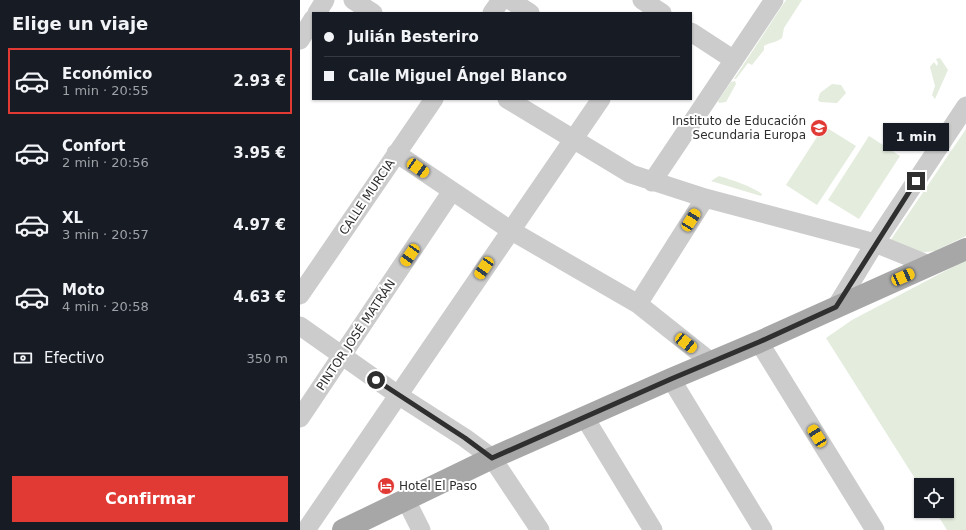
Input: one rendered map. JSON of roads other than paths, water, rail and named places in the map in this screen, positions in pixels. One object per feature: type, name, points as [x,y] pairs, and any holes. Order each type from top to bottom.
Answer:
[{"type":"main road","points":[[343,530],[492,458],[759,342],[966,249]]},
{"type":"street","points":[[318,12],[325,0]]},
{"type":"street","points":[[353,0],[371,12]]},
{"type":"street","points":[[493,12],[501,0]]},
{"type":"street","points":[[510,0],[528,12]]},
{"type":"street","points":[[642,0],[660,12]]},
{"type":"street","points":[[663,12],[670,0]]},
{"type":"street","points":[[652,182],[774,0]]},
{"type":"street","points":[[692,33],[734,60]]},
{"type":"street","name":"CALLE MURCIA","points":[[300,295],[433,100]]},
{"type":"street","points":[[508,100],[631,174],[705,198],[875,243],[929,265]]},
{"type":"street","points":[[308,526],[510,230],[601,100]]},
{"type":"street","points":[[836,307],[875,243],[966,106]]},
{"type":"street","points":[[396,153],[510,230],[638,304],[710,362]]},
{"type":"street","name":"PINTOR JOSÉ MATRÁN","points":[[300,418],[452,191]]},
{"type":"street","points":[[638,304],[705,198]]},
{"type":"street","points":[[300,326],[342,357],[465,438],[492,458],[540,530]]},
{"type":"street","points":[[759,342],[876,530]]},
{"type":"street","points":[[671,379],[763,530]]},
{"type":"street","points":[[585,418],[653,530]]},
{"type":"street","points":[[406,500],[421,530]]},
{"type":"place","name":"Instituto de Educación Secundaria Europa","points":[[819,128]]},
{"type":"place","name":"Hotel El Paso","points":[[386,486]]}]
